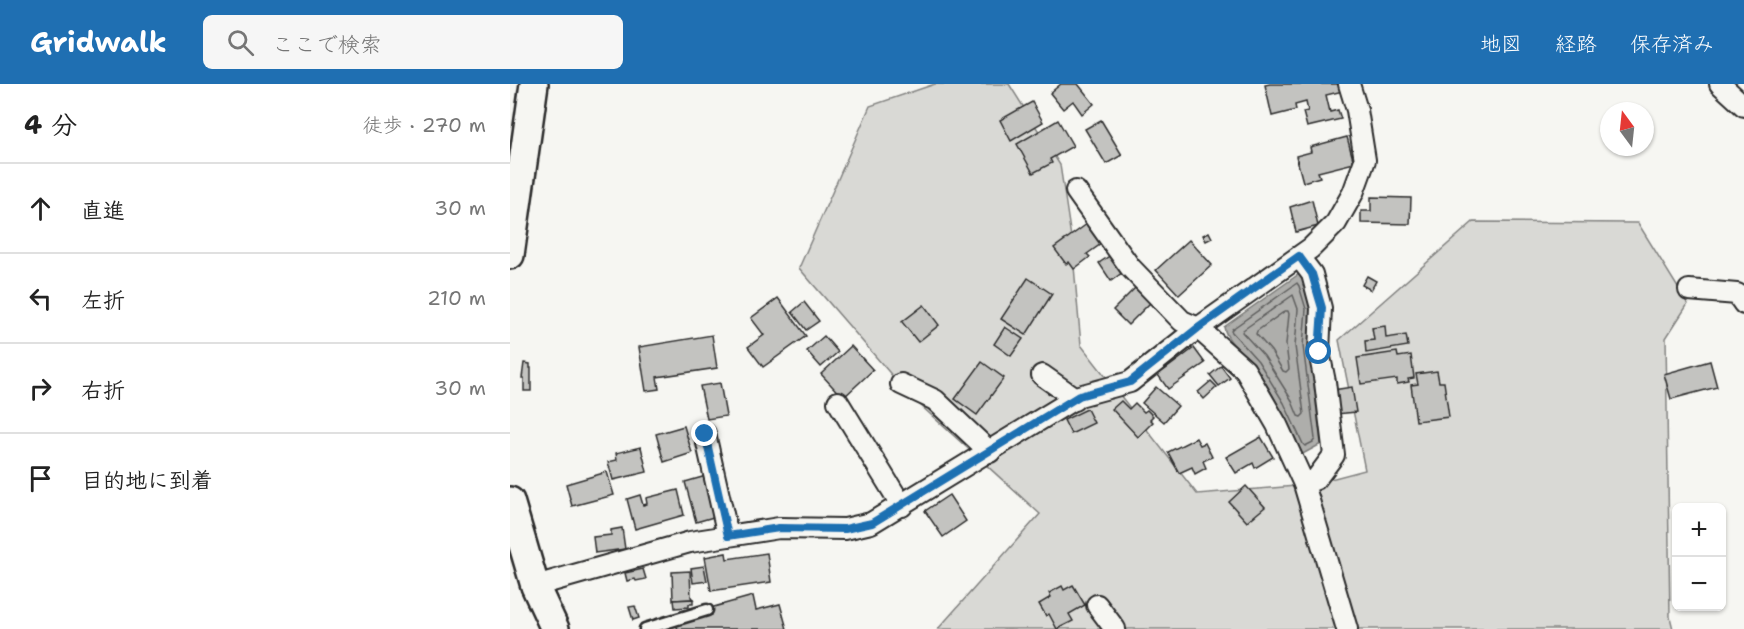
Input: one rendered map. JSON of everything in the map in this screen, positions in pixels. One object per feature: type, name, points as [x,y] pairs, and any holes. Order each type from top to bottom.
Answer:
[{"type":"street","points":[[510,255],[534,84]]},
{"type":"street","points":[[535,586],[690,542],[779,528],[845,529],[872,523],[1079,396],[1130,382],[1198,328],[1311,248],[1336,223],[1353,193],[1365,159],[1357,110],[1349,84]]},
{"type":"street","points":[[1720,84],[1744,106]]},
{"type":"street","points":[[1076,191],[1130,267],[1182,321],[1198,328],[1245,370],[1277,425],[1304,484],[1347,629]]},
{"type":"street","points":[[1299,256],[1312,274],[1322,308],[1319,352],[1334,455],[1316,478],[1304,484]]},
{"type":"street","points":[[1689,290],[1737,294],[1744,304]]},
{"type":"street","points":[[1042,375],[1074,400]]},
{"type":"street","points":[[901,384],[935,400],[990,452]]},
{"type":"street","points":[[838,402],[902,506]]},
{"type":"street","points":[[705,434],[728,536]]},
{"type":"street","points":[[510,501],[515,537],[555,629]]},
{"type":"street","points":[[1097,605],[1115,629]]},
{"type":"lane","points":[[645,629],[707,610]]},
{"type":"shaded area","points":[[935,84],[1009,84],[1060,165],[1072,244],[1081,345],[1197,494],[1308,485],[1365,470],[1339,340],[1473,222],[1638,223],[1688,304],[1666,338],[1670,617],[1673,629],[938,629],[1040,514],[908,394],[799,268],[870,106]]},
{"type":"water","points":[[1299,274],[1305,283],[1312,308],[1309,345],[1321,444],[1301,455],[1267,385],[1252,364],[1232,343],[1224,327]]},
{"type":"building","points":[[1061,84],[1078,84],[1094,104],[1082,114],[1073,101],[1063,109],[1050,93]]},
{"type":"building","points":[[1341,84],[1343,91],[1326,95],[1330,112],[1338,110],[1341,119],[1307,127],[1303,112],[1308,111],[1306,102],[1295,105],[1296,110],[1272,116],[1265,85]]},
{"type":"building","points":[[1032,102],[1043,122],[1011,141],[1000,120]]},
{"type":"building","points":[[1058,120],[1073,146],[1050,159],[1052,163],[1033,173],[1017,144]]},
{"type":"building","points":[[1101,120],[1122,155],[1106,164],[1085,129]]},
{"type":"building","points":[[1347,137],[1354,163],[1318,172],[1320,177],[1303,182],[1296,156],[1311,152],[1310,147]]},
{"type":"building","points":[[1371,197],[1411,198],[1410,224],[1361,223],[1361,211],[1371,211]]},
{"type":"building","points":[[1312,200],[1318,226],[1296,232],[1290,207]]},
{"type":"building","points":[[1087,224],[1101,244],[1087,254],[1090,257],[1074,269],[1069,262],[1066,264],[1054,248]]},
{"type":"building","points":[[1209,232],[1212,238],[1206,241],[1203,235]]},
{"type":"building","points":[[1189,240],[1212,265],[1179,295],[1156,270]]},
{"type":"building","points":[[1111,255],[1123,272],[1111,281],[1099,263]]},
{"type":"building","points":[[1367,276],[1376,281],[1371,290],[1362,285]]},
{"type":"building","points":[[1028,278],[1052,294],[1026,335],[1001,319]]},
{"type":"building","points":[[1135,288],[1150,303],[1128,325],[1113,310]]},
{"type":"building","points":[[778,298],[806,336],[763,367],[748,347],[764,335],[751,318]]},
{"type":"building","points":[[804,302],[819,321],[806,330],[792,312]]},
{"type":"building","points":[[924,305],[939,325],[918,342],[902,322]]},
{"type":"building","points":[[1385,326],[1386,338],[1406,335],[1408,346],[1366,353],[1365,341],[1374,340],[1372,328]]},
{"type":"building","points":[[1005,327],[1023,339],[1011,356],[994,344]]},
{"type":"building","points":[[712,335],[717,368],[657,377],[659,389],[646,391],[639,347]]},
{"type":"building","points":[[824,336],[838,352],[821,367],[807,351]]},
{"type":"building","points":[[851,346],[873,370],[843,398],[821,374]]},
{"type":"building","points":[[1194,348],[1205,363],[1168,389],[1158,375]]},
{"type":"building","points":[[1397,352],[1398,357],[1411,355],[1414,378],[1408,379],[1409,382],[1397,384],[1397,379],[1361,384],[1357,358]]},
{"type":"building","points":[[1710,361],[1717,387],[1671,399],[1664,374]]},
{"type":"building","points":[[982,362],[1004,378],[977,415],[955,399]]},
{"type":"building","points":[[524,363],[530,364],[531,368],[531,391],[524,391],[524,378],[522,378]]},
{"type":"building","points":[[1221,366],[1230,378],[1219,386],[1210,375]]},
{"type":"building","points":[[1437,371],[1439,382],[1444,382],[1449,417],[1416,421],[1411,385],[1418,384],[1416,374]]},
{"type":"building","points":[[1211,381],[1217,387],[1204,399],[1198,392]]},
{"type":"building","points":[[720,383],[726,416],[707,419],[700,386]]},
{"type":"building","points":[[1156,387],[1178,406],[1164,422],[1142,403]]},
{"type":"building","points":[[1352,387],[1356,412],[1336,414],[1333,390]]},
{"type":"building","points":[[1121,401],[1129,409],[1135,403],[1144,412],[1147,410],[1153,416],[1150,419],[1153,422],[1138,437],[1112,409]]},
{"type":"building","points":[[1087,409],[1094,423],[1071,434],[1064,420]]},
{"type":"building","points":[[684,426],[692,453],[664,462],[656,434]]},
{"type":"building","points":[[1261,437],[1273,457],[1255,468],[1253,463],[1236,473],[1226,457]]},
{"type":"building","points":[[1196,438],[1200,445],[1205,443],[1212,457],[1203,461],[1206,468],[1195,474],[1192,467],[1179,473],[1168,452]]},
{"type":"building","points":[[641,447],[647,472],[613,480],[608,462],[617,460],[616,453]]},
{"type":"building","points":[[607,472],[614,495],[572,506],[566,484]]},
{"type":"building","points":[[706,476],[717,516],[696,522],[685,482]]},
{"type":"building","points":[[1246,486],[1265,507],[1247,522],[1229,502]]},
{"type":"building","points":[[678,490],[684,515],[635,529],[627,499],[640,495],[643,505],[647,504],[646,498]]},
{"type":"building","points":[[949,495],[966,521],[943,537],[925,511]]},
{"type":"building","points":[[622,528],[625,549],[595,553],[593,537],[611,535],[611,530]]},
{"type":"building","points":[[726,553],[727,559],[767,553],[771,582],[711,591],[705,557]]},
{"type":"building","points":[[704,566],[707,581],[693,583],[691,568]]},
{"type":"building","points":[[643,569],[646,579],[627,581],[625,573]]},
{"type":"building","points":[[690,571],[693,599],[673,600],[672,572]]},
{"type":"building","points":[[1073,585],[1085,605],[1069,614],[1073,621],[1057,629],[1049,614],[1046,616],[1039,604],[1051,597],[1049,593],[1062,586],[1064,590]]},
{"type":"building","points":[[753,596],[756,610],[780,604],[787,629],[678,629],[676,625],[712,615],[710,608]]},
{"type":"building","points":[[693,599],[693,604],[689,604],[689,607],[675,608],[674,600]]},
{"type":"building","points":[[635,606],[639,618],[633,620],[629,607]]},
{"type":"route","points":[[705,434],[728,536],[779,528],[845,529],[872,523],[902,506],[1079,396],[1130,382],[1198,328],[1299,256],[1312,274],[1322,308],[1319,352]]}]
